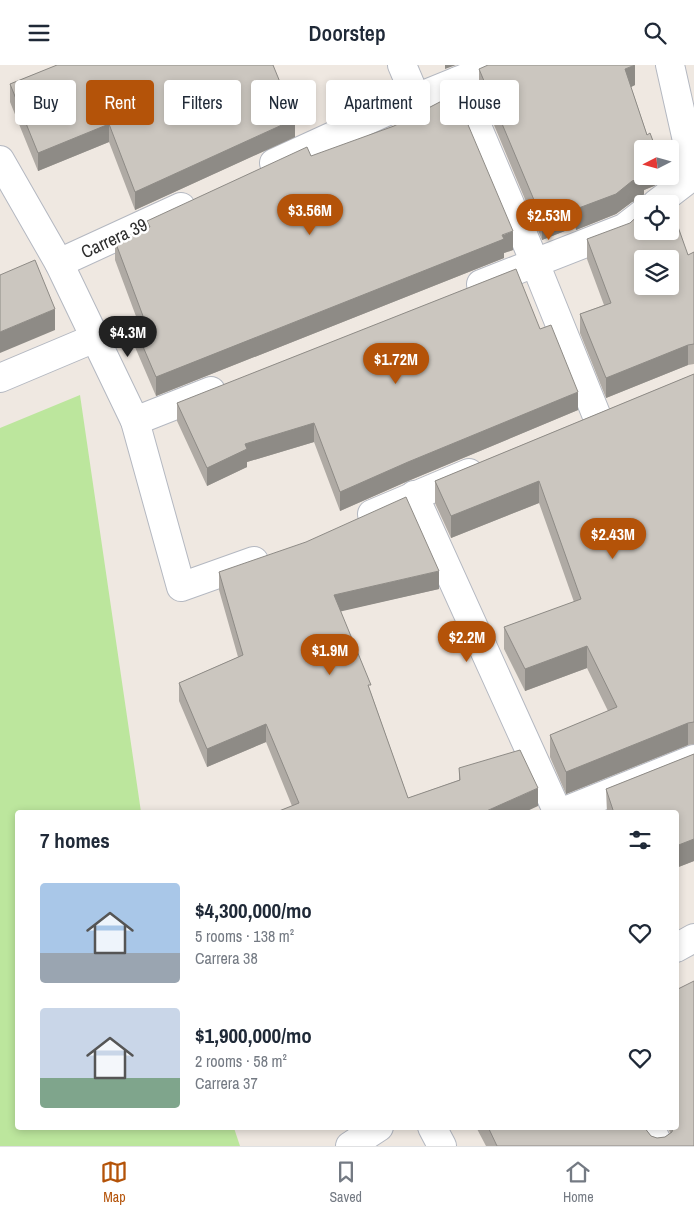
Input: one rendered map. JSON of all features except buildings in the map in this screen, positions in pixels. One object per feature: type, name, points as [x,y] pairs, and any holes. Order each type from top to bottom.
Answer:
[{"type":"street","points":[[402,65],[408,80]]},
{"type":"street","points":[[460,80],[497,65]]},
{"type":"street","points":[[667,195],[694,173],[670,65]]},
{"type":"street","points":[[255,172],[357,125]]},
{"type":"street","points":[[477,125],[535,263],[589,423],[624,409]]},
{"type":"street","points":[[0,160],[59,263],[135,421],[181,587],[273,555]]},
{"type":"street","name":"Carrera 39","points":[[59,263],[202,197]]},
{"type":"street","points":[[460,292],[624,228],[634,220]]},
{"type":"street","points":[[0,378],[95,338]]},
{"type":"street","points":[[135,421],[238,381]]},
{"type":"street","points":[[353,522],[488,465]]},
{"type":"street","points":[[414,495],[558,810]]},
{"type":"street","points":[[566,810],[694,759]]},
{"type":"street","points":[[679,946],[694,938]]},
{"type":"street","points":[[350,1146],[374,1130]]},
{"type":"street","points":[[434,1130],[442,1146]]},
{"type":"street","points":[[651,1130],[659,1146]]},
{"type":"green space","points":[[80,395],[141,810],[15,810],[15,1130],[235,1130],[240,1146],[0,1146],[0,428]]}]
